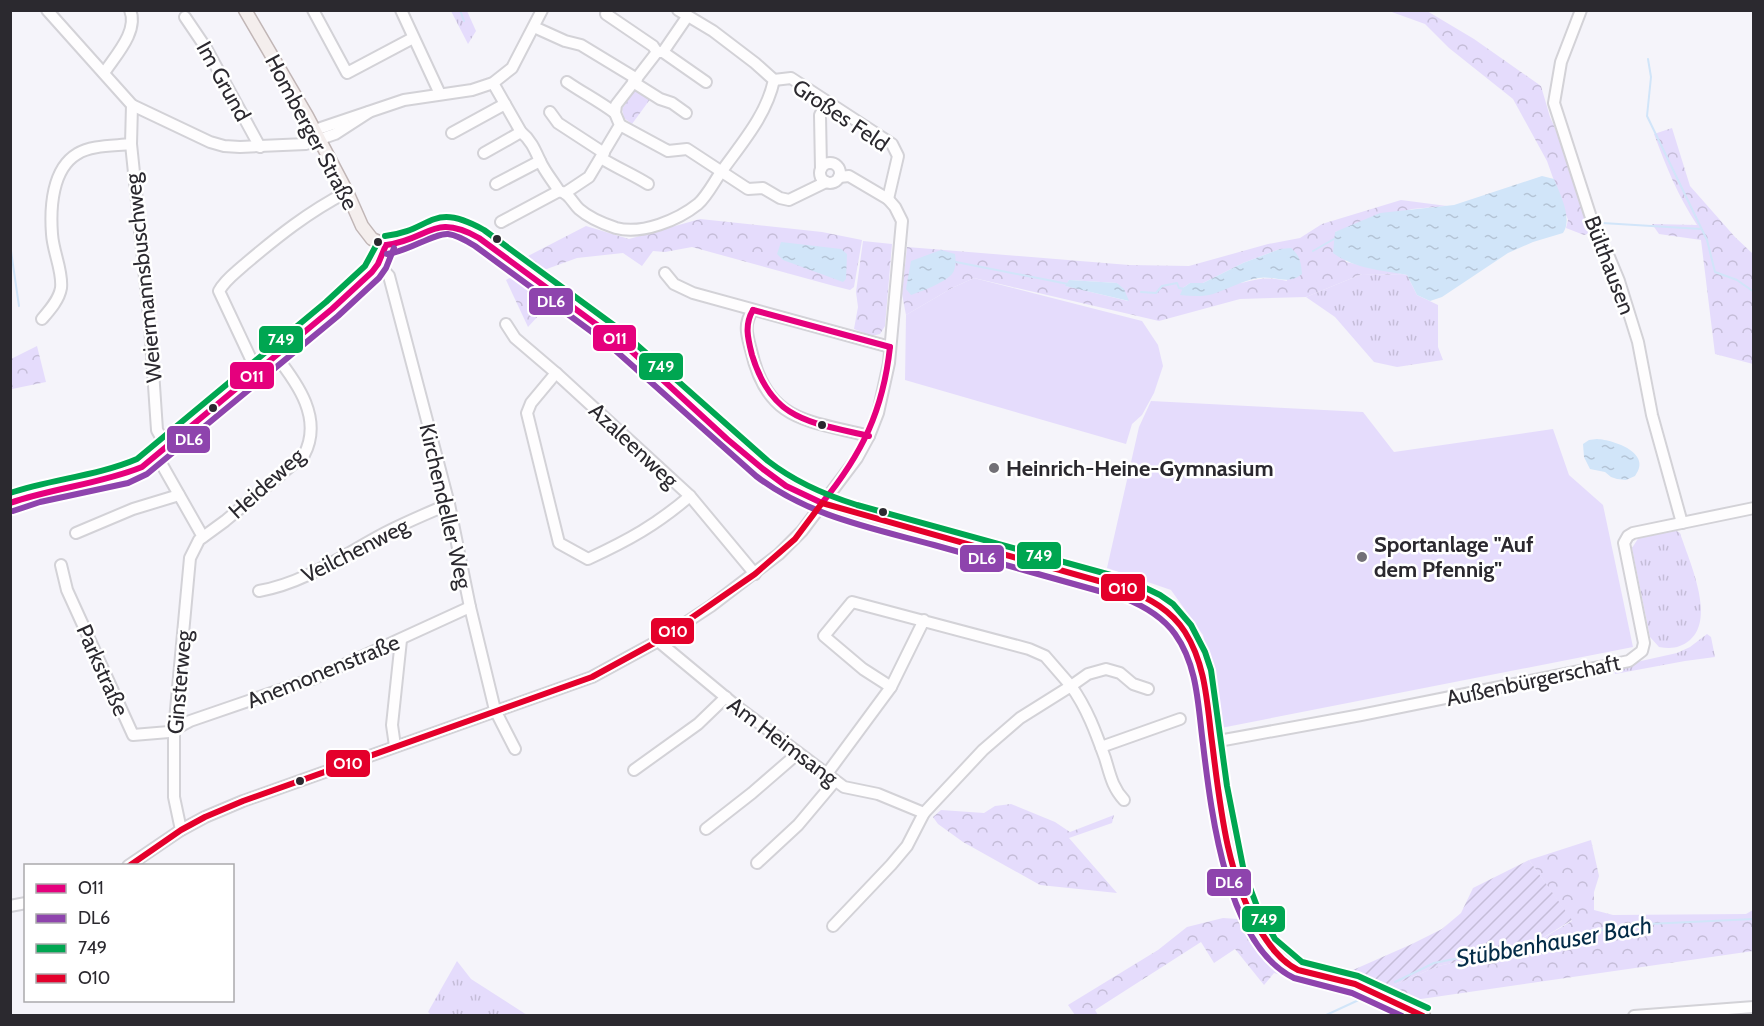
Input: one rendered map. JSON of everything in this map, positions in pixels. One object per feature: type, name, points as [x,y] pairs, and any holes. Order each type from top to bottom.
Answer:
[{"type":"main road","name":"Homberger Straße","points":[[246,10],[318,135],[367,234],[372,239],[386,245]]},
{"type":"main road","points":[[386,245],[400,244],[444,225],[459,228],[476,237],[639,357],[746,454],[782,483],[822,503],[1127,589],[1161,605],[1178,621],[1196,653],[1202,671],[1223,825],[1232,865],[1251,916],[1282,959],[1298,970],[1356,984],[1424,1016]]},
{"type":"street","points":[[47,10],[132,105],[210,142],[224,146],[260,147],[293,146],[318,135],[335,134],[369,112],[404,100],[471,90],[493,83],[512,68],[542,10]]},
{"type":"street","points":[[104,73],[130,33],[133,18],[130,10]]},
{"type":"street","points":[[313,10],[347,73],[413,38]]},
{"type":"street","points":[[401,10],[440,94]]},
{"type":"street","name":"Bülthausen","points":[[1581,10],[1562,62],[1554,103],[1596,234],[1616,273],[1638,342],[1652,415],[1682,523]]},
{"type":"street","points":[[606,14],[706,82]]},
{"type":"street","points":[[131,864],[181,830],[205,817],[243,801],[592,677],[658,641],[755,574],[795,539],[857,458],[869,436],[884,392],[894,312],[902,221],[895,207],[888,199],[849,176],[826,182],[789,200],[780,198],[763,188],[748,189],[721,172],[687,149],[668,151],[620,125],[615,113],[616,105],[660,52],[682,14],[713,31],[774,80],[770,97],[741,147],[721,172],[700,203],[682,215],[636,229],[617,228],[598,220],[580,210],[562,192],[521,132],[493,83]]},
{"type":"street","name":"Im Grund","points":[[185,17],[206,48],[260,147]]},
{"type":"street","points":[[534,27],[580,45],[660,99],[686,112]]},
{"type":"street","name":"Großes Feld","points":[[774,80],[791,78],[892,144],[898,156],[888,199]]},
{"type":"street","points":[[567,82],[615,113]]},
{"type":"street","points":[[826,182],[821,176],[820,115],[827,102]]},
{"type":"street","points":[[452,133],[505,104]]},
{"type":"street","name":"Weiermannsbuschweg","points":[[132,105],[131,144],[150,327],[157,430],[166,448]]},
{"type":"street","points":[[550,112],[558,123],[621,170],[628,171],[648,184]]},
{"type":"street","points":[[501,222],[589,177],[620,125]]},
{"type":"street","points":[[484,153],[521,132]]},
{"type":"street","points":[[42,319],[51,309],[61,287],[52,234],[53,200],[59,172],[77,154],[93,148],[131,144]]},
{"type":"street","points":[[496,184],[540,161]]},
{"type":"street","points":[[821,169],[827,164],[834,164],[839,170],[839,177]]},
{"type":"street","points":[[257,372],[219,291],[224,281],[267,244],[322,206],[347,192]]},
{"type":"street","points":[[10,503],[55,489],[125,474],[142,467],[332,309],[380,265],[386,245]]},
{"type":"street","name":"Kirchendeller Weg","points":[[380,265],[389,276],[449,504],[470,607],[495,710],[515,749]]},
{"type":"street","points":[[665,273],[674,284],[693,293],[890,347]]},
{"type":"street","points":[[753,310],[746,325],[752,355],[761,385],[776,404],[801,418],[869,436]]},
{"type":"street","name":"Azaleenweg","points":[[506,324],[515,338],[690,496],[755,574]]},
{"type":"street","name":"Heideweg","points":[[203,537],[295,463],[306,451],[311,431],[308,408],[300,390],[276,356]]},
{"type":"street","points":[[556,373],[531,403],[527,413],[559,543],[588,559],[630,539],[670,513],[690,496]]},
{"type":"street","points":[[157,456],[203,537]]},
{"type":"street","points":[[76,533],[134,509],[179,495]]},
{"type":"street","name":"Veilchenweg","points":[[259,591],[273,589],[310,575],[387,532],[449,504]]},
{"type":"street","name":"Außenbürgerschaft","points":[[1213,742],[1629,661],[1642,651],[1644,643],[1625,539],[1633,533],[1754,508]]},
{"type":"street","name":"Ginsterweg","points":[[181,830],[174,797],[174,731],[190,558],[199,540],[203,537]]},
{"type":"street","name":"Parkstraße","points":[[61,565],[67,590],[132,735],[174,731]]},
{"type":"street","points":[[891,687],[863,669],[824,636],[852,602],[1029,649],[1046,656],[1082,701],[1101,747],[1111,781],[1124,800]]},
{"type":"street","name":"Anemonenstraße","points":[[174,731],[190,721],[315,678],[470,607]]},
{"type":"street","points":[[757,863],[798,825],[831,778],[891,687],[924,620]]},
{"type":"street","points":[[395,747],[392,725],[401,640]]},
{"type":"street","name":"Am Heimsang","points":[[658,641],[797,754],[844,787],[878,794],[924,813]]},
{"type":"street","points":[[833,926],[907,846],[924,813],[983,750],[1020,718],[1088,674],[1106,669],[1120,673],[1133,684],[1148,689]]},
{"type":"street","points":[[634,770],[698,724],[726,697]]},
{"type":"street","points":[[1101,747],[1180,718]]},
{"type":"street","points":[[706,829],[797,754]]},
{"type":"street","points":[[1634,1016],[1754,1007]]},
{"type":"green space","points":[[451,11],[467,11],[476,31],[468,44]]},
{"type":"green space","points":[[1389,11],[1427,11],[1474,39],[1541,86],[1550,117],[1601,229],[1584,235],[1566,228],[1568,220],[1547,161],[1513,99],[1449,48],[1425,24]]},
{"type":"green space","points":[[636,88],[651,98],[632,124],[624,118],[622,109]]},
{"type":"green space","points":[[1672,128],[1690,186],[1753,254],[1753,364],[1715,354],[1701,240],[1659,234],[1652,224],[1697,225],[1673,181],[1654,134]]},
{"type":"green space","points":[[1401,200],[1447,206],[1412,209],[1335,232],[1346,262],[1407,275],[1362,274],[1306,297],[1240,299],[1159,321],[974,278],[906,315],[902,294],[907,247],[1129,265],[1189,266],[1268,244],[1300,238],[1322,224]],"holes":[[[1280,249],[1287,281],[1263,279],[1183,288],[1190,283],[1203,283],[1243,263]],[[1069,280],[1117,283],[1128,301],[1066,286]]]},
{"type":"green space","points":[[700,219],[822,232],[862,240],[854,287],[850,290],[692,247],[665,252],[653,251],[642,266],[623,253],[577,258],[544,270],[528,256],[586,226],[629,239]]},
{"type":"green space","points":[[863,241],[892,244],[885,326],[880,334],[872,336],[854,329]]},
{"type":"green space","points":[[1362,274],[1407,275],[1417,295],[1438,305],[1438,347],[1443,360],[1397,367],[1374,362],[1335,317],[1306,297]]},
{"type":"green space","points":[[515,275],[551,302],[528,327],[506,280]]},
{"type":"green space","name":"Heinrich-Heine-Gymnasium","points":[[974,278],[1142,321],[1158,345],[1163,366],[1154,393],[1142,415],[1132,424],[1126,444],[905,380],[906,315]]},
{"type":"green space","points":[[37,346],[46,382],[12,389],[11,359]]},
{"type":"green space","name":"Sportanlage \"Auf dem Pfennig\"","points":[[1151,401],[1363,412],[1394,452],[1553,429],[1569,475],[1603,505],[1633,647],[1221,728],[1203,635],[1171,590],[1107,568],[1139,427]]},
{"type":"green space","points":[[1673,529],[1680,533],[1694,573],[1701,604],[1701,618],[1690,640],[1683,645],[1668,648],[1659,647],[1650,637],[1632,548],[1639,537]]},
{"type":"green space","points":[[1707,634],[1711,637],[1715,657],[1615,674],[1614,667],[1677,653],[1690,647]]},
{"type":"green space","points":[[1011,804],[1055,822],[1070,832],[1114,815],[1112,823],[1069,838],[1117,893],[1040,885],[963,842],[938,824],[933,817],[941,810],[984,813],[995,806]]},
{"type":"green space","points":[[1591,840],[1599,876],[1594,892],[1594,910],[1613,915],[1746,914],[1753,910],[1753,951],[1414,1000],[1392,986],[1438,966],[1526,948],[1572,921],[1529,860]]},
{"type":"green space","points":[[1529,860],[1572,920],[1526,948],[1438,966],[1392,986],[1353,970],[1442,929],[1461,913],[1473,888]]},
{"type":"green space","points":[[1223,918],[1238,919],[1255,931],[1284,966],[1281,975],[1274,973],[1264,985],[1235,949],[1214,963],[1201,942],[1095,1010],[1098,1015],[1075,1015],[1068,1005],[1158,950],[1187,927]]},
{"type":"green space","points":[[457,961],[471,979],[527,1015],[431,1015],[428,1012]]},
{"type":"water","points":[[1542,176],[1554,179],[1562,199],[1567,221],[1563,233],[1508,253],[1442,297],[1430,301],[1417,295],[1407,275],[1359,266],[1333,253],[1335,232],[1380,213],[1454,205]]},
{"type":"water","points":[[781,242],[841,249],[847,254],[846,279],[843,282],[783,260],[777,254]]},
{"type":"water","points":[[1291,248],[1301,266],[1302,274],[1297,277],[1286,280],[1258,278],[1209,295],[1180,295],[1183,288],[1190,283],[1203,283],[1243,263],[1280,249]]},
{"type":"water","points":[[941,250],[955,254],[952,274],[938,284],[911,295],[906,289],[911,261]]},
{"type":"water","points":[[1069,280],[1117,283],[1124,289],[1129,301],[1065,286]]},
{"type":"water","points":[[1597,439],[1621,445],[1635,454],[1639,461],[1639,468],[1635,476],[1626,480],[1617,479],[1605,472],[1590,469],[1584,457],[1583,444]]},
{"type":"waterway","points":[[460,10],[464,21]]},
{"type":"waterway","points":[[1648,59],[1651,77],[1647,116],[1707,240],[1715,272],[1737,280],[1754,292]]},
{"type":"waterway","points":[[1602,223],[1701,229]]},
{"type":"waterway","points":[[1313,251],[1334,239]]},
{"type":"waterway","points":[[10,244],[19,306]]},
{"type":"waterway","points":[[956,262],[1068,284]]},
{"type":"waterway","points":[[1141,292],[1156,293],[1162,286],[1177,283],[1179,288],[1185,289]]},
{"type":"waterway","name":"Stübbenhauser Bach","points":[[1395,982],[1434,963],[1627,925],[1754,919]]},
{"type":"waterway","name":"Stübbenhauser Bach","points":[[1324,1016],[1363,998]]},
{"type":"transit line","name":"749","points":[[385,236],[401,233],[442,217],[466,221],[484,230],[619,329],[768,461],[800,482],[857,505],[1129,580],[1173,604],[1191,625],[1205,652],[1211,670],[1227,786],[1244,872],[1258,909],[1275,939],[1302,962],[1358,976],[1428,1008]]},
{"type":"transit line","name":"O11","points":[[386,245],[441,227],[451,227],[479,238],[627,347],[763,469],[786,486],[822,503]]},
{"type":"transit line","name":"DL6","points":[[387,254],[442,234],[462,238],[472,244],[607,343],[756,476],[797,501],[864,526],[1124,598],[1158,617],[1170,628],[1183,646],[1193,673],[1217,839],[1237,907],[1252,937],[1271,961],[1294,978],[1352,993],[1402,1016]]},
{"type":"transit line","name":"749","points":[[10,493],[106,470],[137,459],[326,302],[365,266],[378,242]]},
{"type":"transit line","name":"O11","points":[[10,503],[110,478],[142,467],[332,309],[372,272],[386,245]]},
{"type":"transit line","name":"DL6","points":[[13,511],[40,502],[128,483],[147,474],[338,316],[379,278],[394,248]]},
{"type":"transit line","name":"O11","points":[[753,310],[748,327],[749,343],[760,377],[770,394],[795,415],[811,422],[869,436]]},
{"type":"transit line","name":"O11","points":[[753,310],[890,347]]},
{"type":"transit line","name":"O11","points":[[822,503],[849,467],[868,431],[882,391],[890,347]]},
{"type":"transit line","name":"O10","points":[[822,503],[1127,589],[1167,611],[1185,632],[1201,671],[1231,861],[1247,906],[1270,946],[1280,957],[1298,970],[1355,984],[1423,1016]]},
{"type":"transit line","name":"O10","points":[[132,864],[181,830],[243,801],[592,677],[658,641],[755,574],[795,539],[822,503]]},
{"type":"place","name":"Heinrich-Heine-Gymnasium","points":[[994,468]]},
{"type":"place","name":"Sportanlage \"Auf dem Pfennig\"","points":[[1362,557]]}]
